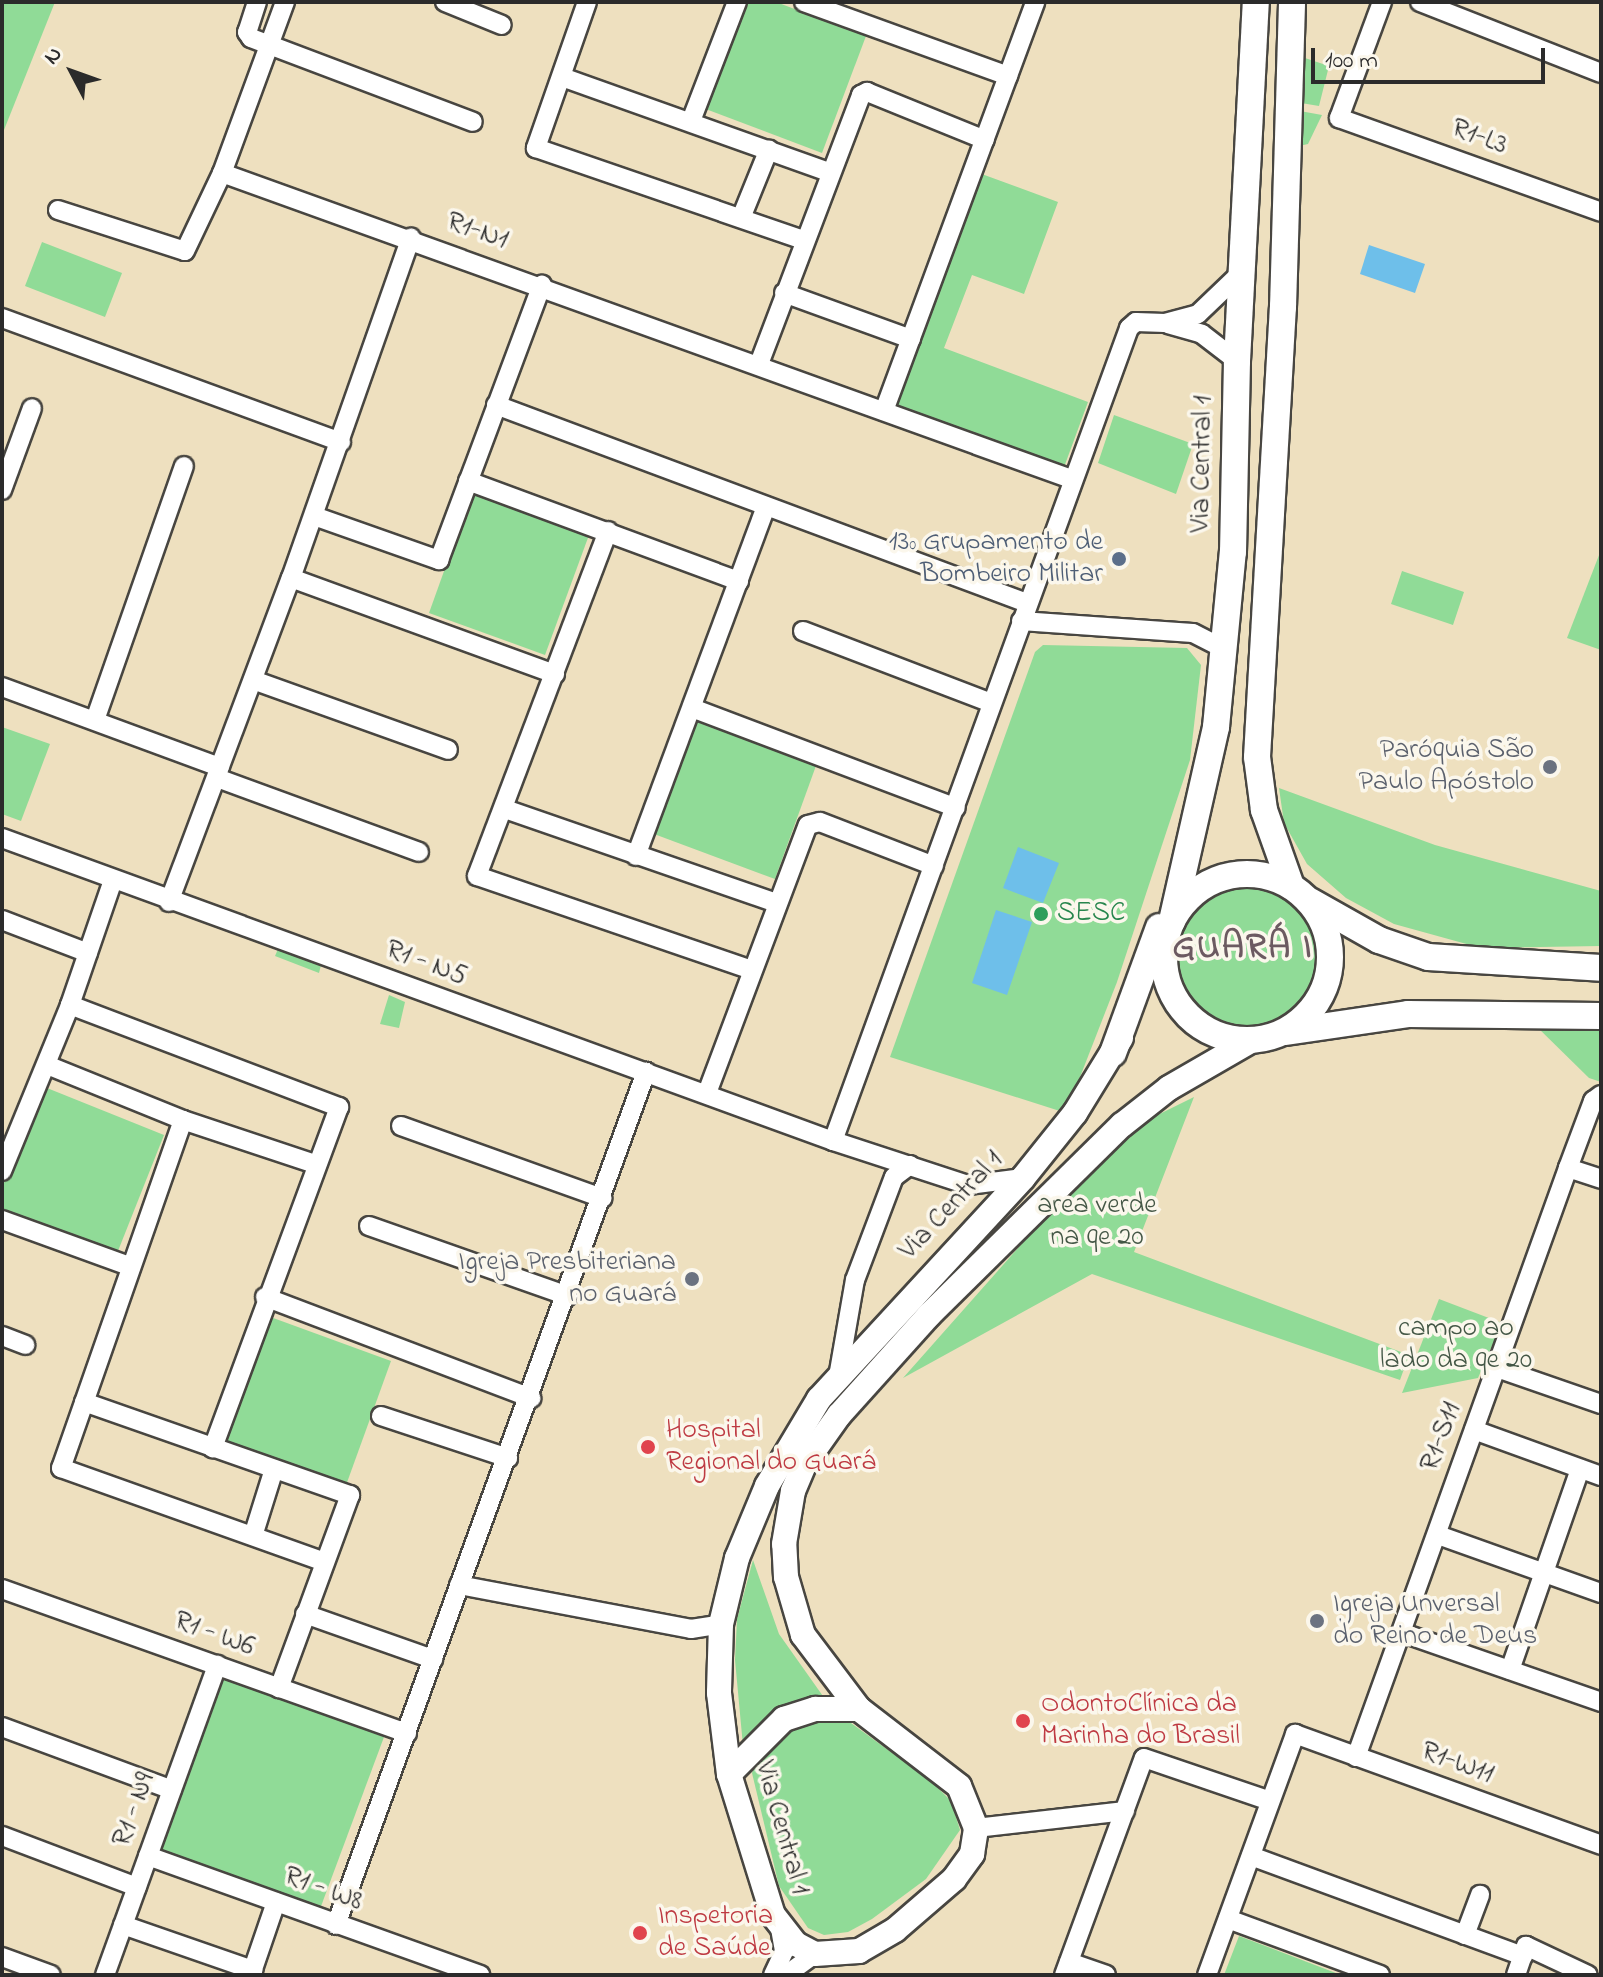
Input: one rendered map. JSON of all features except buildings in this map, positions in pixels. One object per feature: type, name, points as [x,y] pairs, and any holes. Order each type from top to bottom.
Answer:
[{"type":"main road","name":"Via Central 1","points":[[1168,932],[1196,823],[1216,727],[1233,552],[1237,361],[1256,2]]},
{"type":"main road","points":[[1283,1032],[1320,997],[1329,973],[1330,947],[1323,922],[1300,893],[1264,810],[1257,757],[1292,2]]},
{"type":"main road","points":[[1233,552],[1269,523]]},
{"type":"main road","points":[[1113,1053],[1161,924],[1181,847],[1196,823]]},
{"type":"main road","points":[[1601,968],[1428,957],[1379,940],[1266,876],[1225,878],[1188,898],[1168,932],[1165,973],[1176,1001],[1196,1023],[1222,1037],[1252,1040],[1283,1032],[1408,1014],[1601,1016]]},
{"type":"street","points":[[257,2],[248,36],[473,122]]},
{"type":"street","points":[[58,210],[185,251],[222,173],[285,2]]},
{"type":"street","points":[[445,2],[502,25]]},
{"type":"street","points":[[587,2],[536,148],[803,240]]},
{"type":"street","points":[[691,121],[737,2]]},
{"type":"street","points":[[804,2],[1008,76]]},
{"type":"street","points":[[884,411],[1035,2]]},
{"type":"street","name":"R1-L3","points":[[1382,2],[1339,118],[1601,212]]},
{"type":"street","points":[[1420,2],[1601,73]]},
{"type":"street","points":[[562,77],[829,172]]},
{"type":"street","points":[[759,364],[829,172],[864,93],[985,140]]},
{"type":"street","points":[[741,218],[769,149]]},
{"type":"street","name":"R1-N1","points":[[222,173],[542,285],[1071,479]]},
{"type":"street","points":[[169,902],[341,442],[411,238]]},
{"type":"street","points":[[833,1141],[956,808],[1071,479],[1130,325],[1165,323],[1210,308],[1242,272]]},
{"type":"street","points":[[314,516],[437,561],[542,285]]},
{"type":"street","points":[[784,293],[911,339]]},
{"type":"street","points":[[2,318],[341,442]]},
{"type":"street","points":[[1165,323],[1202,334],[1237,361]]},
{"type":"street","points":[[496,405],[766,507],[1024,612],[1193,633],[1222,648]]},
{"type":"street","points":[[2,490],[32,408]]},
{"type":"street","points":[[95,720],[184,466]]},
{"type":"street","points":[[468,481],[739,581]]},
{"type":"street","points":[[636,856],[766,507]]},
{"type":"street","points":[[608,531],[477,876],[751,970]]},
{"type":"street","points":[[291,578],[555,674]]},
{"type":"street","points":[[1193,633],[1226,616]]},
{"type":"street","points":[[803,631],[992,703]]},
{"type":"street","points":[[253,680],[448,750]]},
{"type":"street","points":[[2,687],[95,720],[419,852]]},
{"type":"street","points":[[692,708],[956,808]]},
{"type":"street","points":[[505,809],[777,903]]},
{"type":"street","points":[[707,1093],[803,831],[815,822],[934,866]]},
{"type":"street","name":"R1 - N5","points":[[2,838],[169,902],[707,1093],[833,1141],[968,1185],[1023,1178]]},
{"type":"street","points":[[4,1159],[47,1065],[113,880]]},
{"type":"street","points":[[2,920],[88,953]]},
{"type":"street","name":"Via Central 1","points":[[815,1954],[780,1929],[768,1904],[729,1774],[719,1693],[721,1624],[737,1558],[763,1492],[789,1443],[838,1377],[1023,1178],[1075,1113],[1113,1053],[1168,932]]},
{"type":"street","points":[[70,1005],[339,1107],[265,1297],[213,1448]]},
{"type":"street","points":[[786,1975],[815,1954],[859,1951],[895,1930],[954,1879],[972,1854],[976,1828],[959,1786],[859,1709],[821,1665],[792,1605],[784,1544],[790,1504],[805,1463],[839,1415],[929,1315],[1122,1125],[1169,1088],[1252,1040]]},
{"type":"street","points":[[47,1065],[183,1120],[315,1164]]},
{"type":"street","points":[[336,1925],[459,1585],[531,1398],[646,1072]]},
{"type":"street","name":"R1-S11","points":[[1356,1757],[1568,1168],[1593,1101],[1601,1095]]},
{"type":"street","points":[[183,1120],[129,1266],[61,1468],[325,1562]]},
{"type":"street","points":[[401,1126],[602,1198]]},
{"type":"street","points":[[884,1156],[894,1177]]},
{"type":"street","points":[[838,1377],[855,1280],[894,1177],[910,1165]]},
{"type":"street","points":[[1568,1168],[1601,1179]]},
{"type":"street","points":[[2,1220],[129,1266]]},
{"type":"street","points":[[369,1226],[568,1296]]},
{"type":"street","points":[[265,1297],[531,1398]]},
{"type":"street","points":[[2,1336],[25,1345]]},
{"type":"street","points":[[1497,1368],[1601,1404]]},
{"type":"street","points":[[84,1402],[350,1495],[279,1688]]},
{"type":"street","points":[[381,1416],[508,1458]]},
{"type":"street","points":[[1474,1430],[1601,1476]]},
{"type":"street","points":[[253,1536],[274,1469]]},
{"type":"street","points":[[1510,1670],[1580,1469]]},
{"type":"street","points":[[1438,1535],[1601,1593]]},
{"type":"street","points":[[459,1585],[691,1629],[721,1624]]},
{"type":"street","name":"R1 - W6","points":[[2,1589],[407,1733]]},
{"type":"street","points":[[305,1614],[433,1659]]},
{"type":"street","points":[[691,1629],[720,1653]]},
{"type":"street","points":[[1403,1633],[1601,1702]]},
{"type":"street","name":"R1 - N9","points":[[105,1975],[217,1665]]},
{"type":"street","points":[[729,1774],[784,1719],[815,1709],[859,1709]]},
{"type":"street","points":[[2,1727],[172,1790]]},
{"type":"street","name":"R1-W11","points":[[1270,1801],[1295,1734],[1601,1845]]},
{"type":"street","points":[[1106,1975],[1067,1968],[1144,1758],[1270,1801],[1207,1975]]},
{"type":"street","points":[[976,1828],[1125,1811]]},
{"type":"street","points":[[2,1836],[137,1887]]},
{"type":"street","name":"R1 - W8","points":[[148,1856],[480,1975]]},
{"type":"street","points":[[1251,1856],[1523,1956]]},
{"type":"street","points":[[1465,1935],[1480,1895]]},
{"type":"street","points":[[123,1925],[252,1972],[276,1902]]},
{"type":"street","points":[[1228,1919],[1369,1973]]},
{"type":"street","points":[[773,1975],[784,1951],[780,1929]]},
{"type":"street","points":[[1516,1975],[1526,1946],[1588,1975]]},
{"type":"street","points":[[2,1957],[51,1975]]},
{"type":"green space","points":[[2,2],[55,2],[2,135]]},
{"type":"green space","points":[[743,2],[776,2],[866,36],[822,153],[703,108]]},
{"type":"green space","points":[[1302,57],[1329,66],[1319,106],[1301,103]]},
{"type":"green space","points":[[1300,111],[1322,115],[1308,144],[1299,146]]},
{"type":"green space","points":[[979,173],[1058,202],[1024,294],[972,275],[944,348],[1088,402],[1063,470],[892,407]]},
{"type":"green space","points":[[42,242],[122,273],[105,317],[25,286]]},
{"type":"green space","points":[[1114,415],[1193,444],[1176,494],[1098,463]]},
{"type":"green space","points":[[472,493],[589,535],[545,655],[429,613]]},
{"type":"green space","points":[[1601,550],[1601,650],[1567,638]]},
{"type":"green space","points":[[1402,571],[1464,592],[1453,625],[1391,604]]},
{"type":"green space","name":"SESC","points":[[1043,645],[1187,648],[1201,665],[1190,760],[1117,982],[1066,1113],[890,1057],[1035,652]]},
{"type":"green space","points":[[696,719],[817,763],[775,879],[654,834]]},
{"type":"green space","points":[[2,727],[50,744],[21,821],[2,814]]},
{"type":"green space","points":[[1279,788],[1435,845],[1601,891],[1601,946],[1481,948],[1394,924],[1346,898],[1307,864],[1284,823]]},
{"type":"green space","points":[[1247,883],[1275,889],[1298,905],[1314,928],[1320,956],[1314,984],[1298,1007],[1275,1023],[1247,1029],[1219,1023],[1196,1007],[1180,984],[1174,956],[1180,928],[1196,905],[1219,889]]},
{"type":"green space","points":[[278,949],[321,965],[319,973],[275,956]]},
{"type":"green space","points":[[389,995],[405,1002],[399,1028],[380,1024]]},
{"type":"green space","points":[[1533,1023],[1601,1031],[1601,1082],[1589,1078]]},
{"type":"green space","points":[[42,1086],[164,1135],[118,1251],[2,1209],[2,1188]]},
{"type":"green space","name":"area verde na qe 20","points":[[1194,1097],[1134,1252],[1409,1355],[1400,1380],[1092,1274],[903,1378],[1119,1134]]},
{"type":"green space","name":"campo ao lado da qe 20","points":[[1439,1299],[1502,1323],[1478,1378],[1402,1393]]},
{"type":"green space","points":[[265,1315],[391,1361],[345,1488],[218,1442]]},
{"type":"green space","points":[[753,1560],[779,1634],[825,1699],[779,1710],[758,1724],[743,1746],[735,1660],[737,1619]]},
{"type":"green space","points":[[223,1677],[384,1737],[320,1909],[159,1849]]},
{"type":"green space","points":[[827,1717],[851,1723],[932,1782],[951,1801],[960,1830],[926,1879],[872,1919],[848,1932],[824,1935],[808,1928],[779,1886],[752,1773],[757,1760],[790,1723]]},
{"type":"green space","points":[[1239,1936],[1341,1975],[1224,1975]]},
{"type":"water","points":[[1369,245],[1425,264],[1415,293],[1360,274]]},
{"type":"water","points":[[1018,847],[1059,863],[1043,903],[1003,888]]},
{"type":"water","points":[[996,910],[1032,922],[1007,995],[972,983]]},
{"type":"place","name":"13º Grupamento de Bombeiro Militar","points":[[1119,559]]},
{"type":"place","name":"Paróquia São Paulo Apóstolo","points":[[1550,767]]},
{"type":"place","name":"SESC","points":[[1041,914]]},
{"type":"place","name":"Igreja Presbiteriana no Guará","points":[[692,1279]]},
{"type":"place","name":"Hospital Regional do Guará","points":[[648,1447]]},
{"type":"place","name":"Igreja Unversal do Reino de Deus","points":[[1317,1621]]},
{"type":"place","name":"OdontoClínica da Marinha do Brasil","points":[[1023,1721]]},
{"type":"place","name":"Inspetoria de Saúde","points":[[640,1933]]},
{"type":"district","name":"GUARÁ I","points":[[1243,949]]}]
